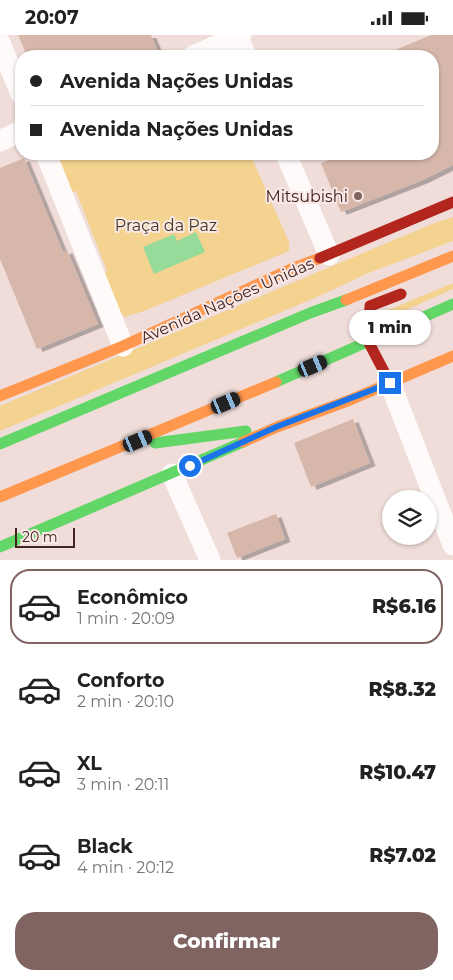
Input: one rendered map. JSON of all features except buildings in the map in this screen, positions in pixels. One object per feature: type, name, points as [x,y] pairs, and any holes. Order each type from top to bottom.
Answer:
[{"type":"main road","name":"Avenida Nações Unidas","points":[[0,396],[123,346],[291,269],[329,255],[453,202]]},
{"type":"main road","points":[[439,208],[453,207]]},
{"type":"main road","points":[[0,443],[310,313],[453,256]]},
{"type":"main road","points":[[390,383],[368,341],[370,306],[407,291]]},
{"type":"main road","points":[[0,497],[121,448],[453,303]]},
{"type":"main road","points":[[0,547],[172,474],[276,427],[390,383],[453,356]]},
{"type":"main road","points":[[121,448],[276,427]]},
{"type":"street","points":[[206,50],[238,36],[244,50]]},
{"type":"street","points":[[0,43],[15,79]]},
{"type":"street","points":[[0,141],[15,134]]},
{"type":"street","points":[[48,160],[123,346]]},
{"type":"street","points":[[289,160],[329,255]]},
{"type":"street","points":[[390,383],[453,545]]},
{"type":"street","points":[[172,474],[210,560]]},
{"type":"green space","name":"Praça da Paz","points":[[58,160],[253,160],[289,242],[289,251],[144,311],[125,317],[117,311],[104,273],[107,271],[76,191],[69,193]]},
{"type":"green space","points":[[453,217],[453,241],[366,274],[324,294],[0,431],[0,406],[432,224]]},
{"type":"green space","points":[[453,283],[453,289],[386,319],[382,319],[386,311]]},
{"type":"shaded area","points":[[196,232],[205,252],[154,274],[143,247],[174,234],[177,241]]},
{"type":"traffic: fast","points":[[0,444],[310,313],[346,300]]},
{"type":"traffic: fast","points":[[276,382],[453,304]]},
{"type":"traffic: fast","points":[[155,443],[246,431]]},
{"type":"traffic: fast","points":[[0,547],[243,442]]},
{"type":"traffic: slow","points":[[346,300],[453,256]]},
{"type":"traffic: slow","points":[[0,396],[123,346],[291,269],[320,258]]},
{"type":"traffic: slow","points":[[243,442],[277,427],[350,400],[453,356]]},
{"type":"traffic: slow","points":[[0,497],[276,382]]},
{"type":"traffic: jam","points":[[320,258],[453,202]]},
{"type":"traffic: jam","points":[[390,383],[368,341],[370,306],[401,294]]},
{"type":"place","name":"Mitsubishi","points":[[358,196]]},
{"type":"route","points":[[190,466],[276,427],[390,383]]}]
